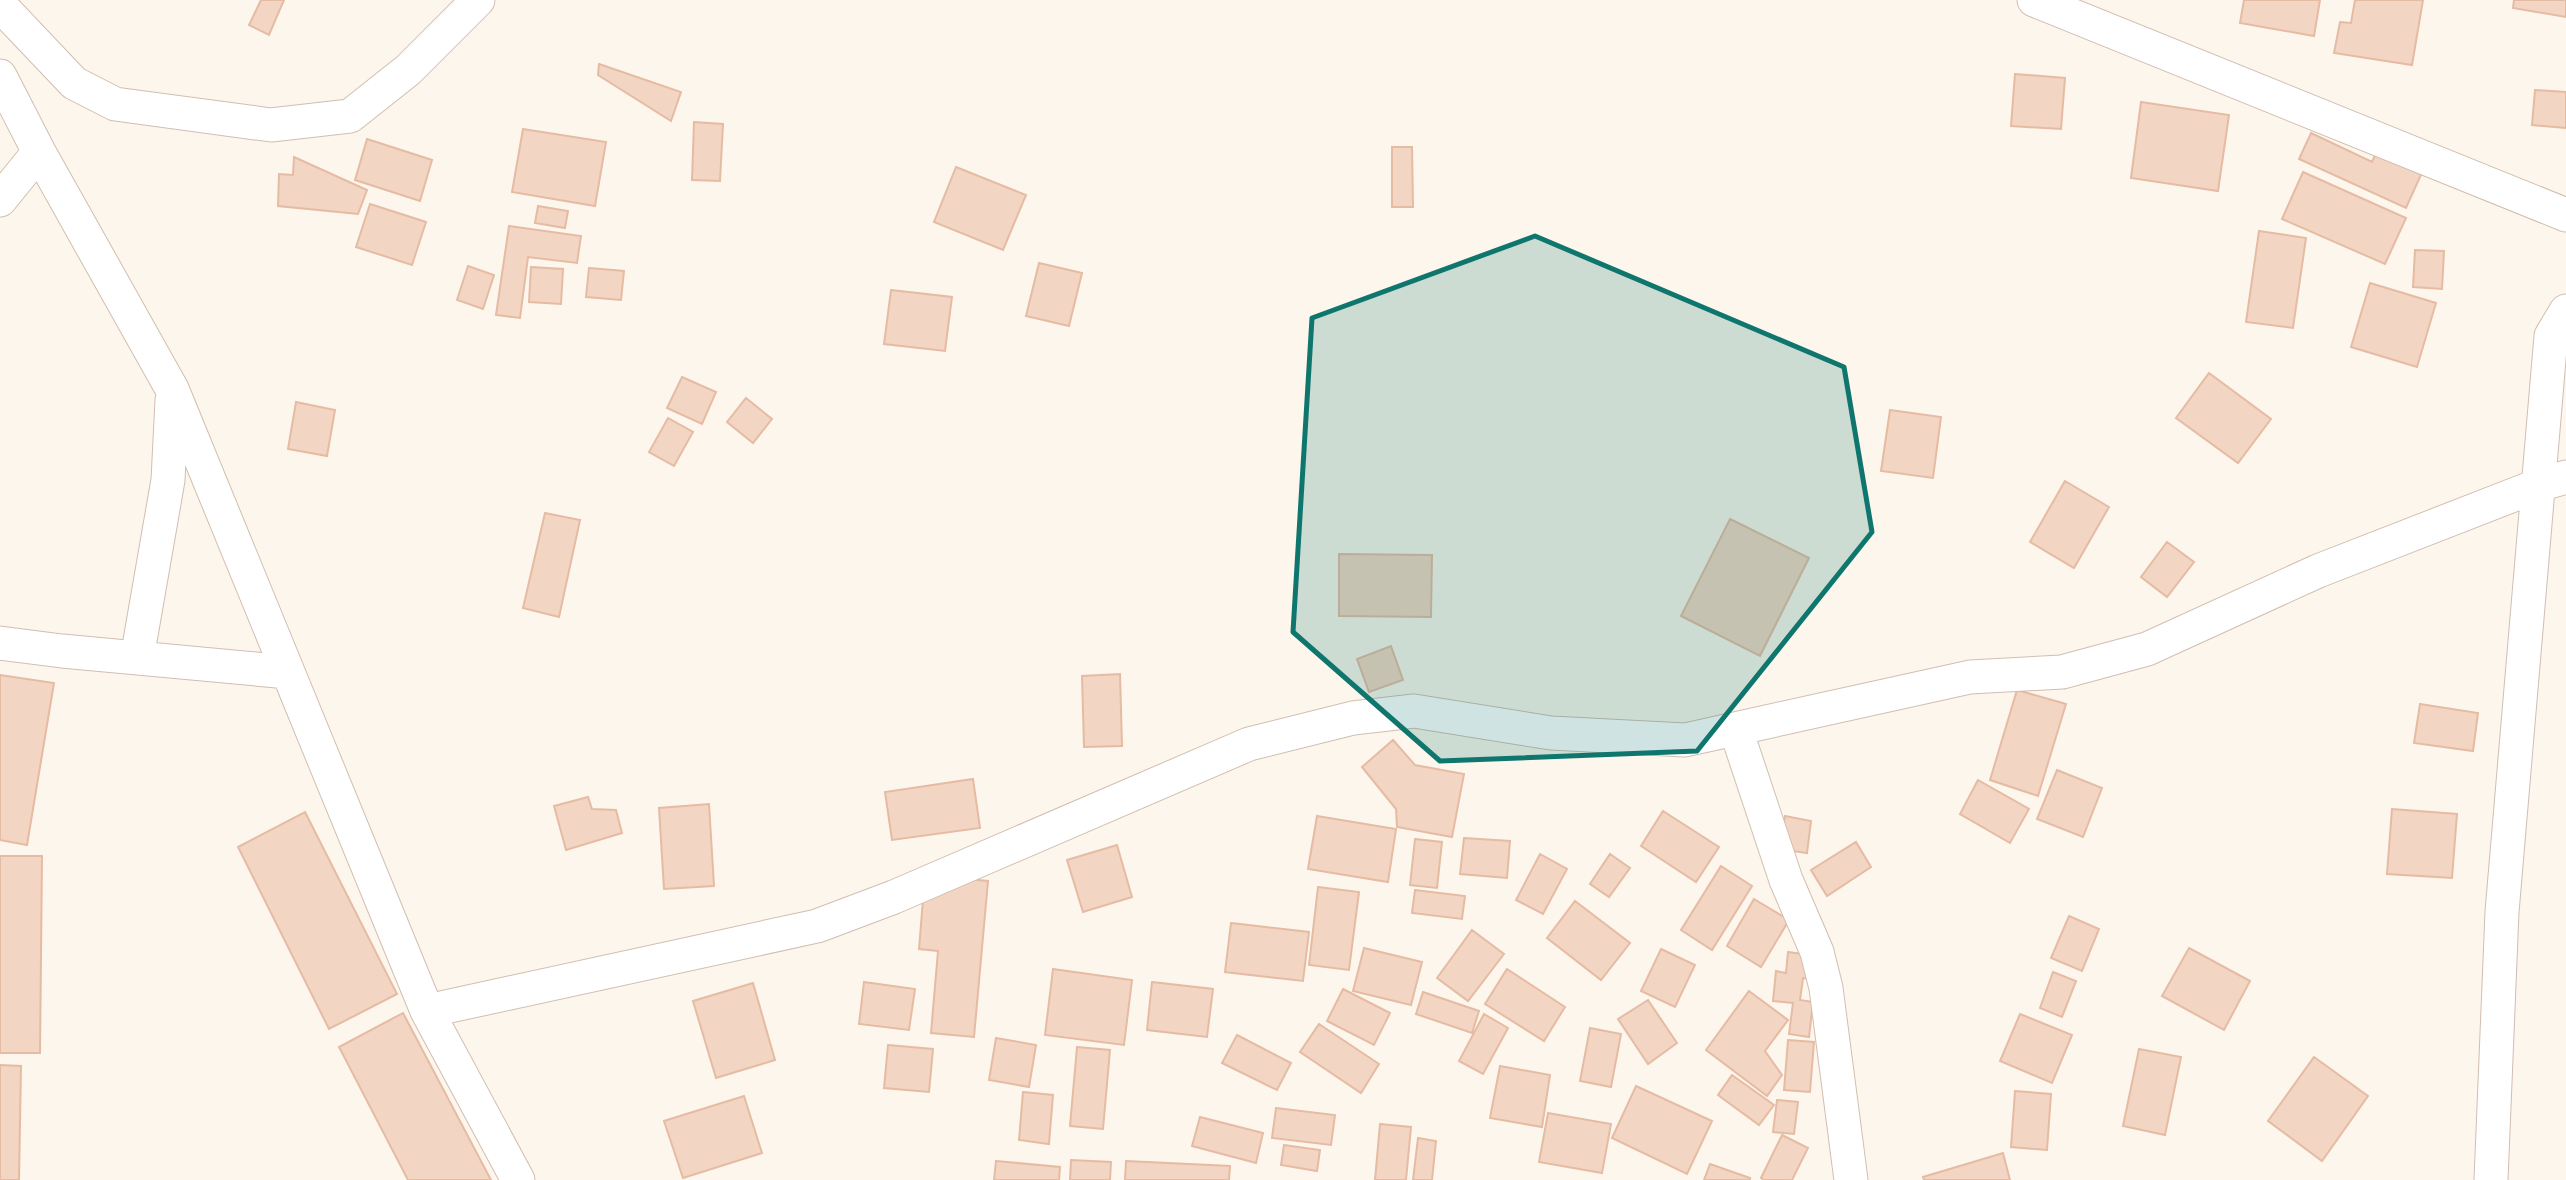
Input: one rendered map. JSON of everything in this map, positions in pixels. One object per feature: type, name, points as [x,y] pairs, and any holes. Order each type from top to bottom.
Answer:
[{"type":"street","points":[[0,5],[74,83],[116,104],[271,125],[350,116],[408,71],[478,0]]},
{"type":"street","points":[[2034,0],[2566,215]]},
{"type":"street","points":[[0,76],[39,152],[172,389],[427,1012],[518,1180]]},
{"type":"street","points":[[0,200],[39,152]]},
{"type":"street","points":[[2491,1180],[2502,912],[2553,481],[2551,336],[2566,311]]},
{"type":"street","points":[[137,658],[168,480],[172,389]]},
{"type":"street","points":[[427,1012],[817,926],[894,897],[1250,744],[1353,718],[1414,711],[1550,733],[1685,740],[1970,677],[2062,672],[2124,657],[2318,571],[2553,481]]},
{"type":"street","points":[[0,643],[288,671]]},
{"type":"street","points":[[1736,730],[1786,880],[1817,952],[1826,988],[1851,1180]]},
{"type":"highlighted area","points":[[1535,236],[1844,367],[1872,532],[1697,751],[1440,761],[1293,632],[1312,318]]},
{"type":"building","points":[[261,0],[284,0],[269,35],[249,25]]},
{"type":"building","points":[[2244,0],[2320,0],[2314,36],[2240,23]]},
{"type":"building","points":[[2355,0],[2423,0],[2412,65],[2334,53],[2340,22],[2351,23]]},
{"type":"building","points":[[2514,0],[2566,0],[2566,17],[2513,8]]},
{"type":"building","points":[[599,64],[681,92],[671,121],[598,75]]},
{"type":"building","points":[[2015,74],[2065,78],[2061,129],[2011,126]]},
{"type":"building","points":[[2535,90],[2566,92],[2566,128],[2532,125]]},
{"type":"building","points":[[2141,102],[2229,115],[2218,191],[2131,178]]},
{"type":"building","points":[[694,122],[723,124],[720,181],[692,180]]},
{"type":"building","points":[[523,129],[606,142],[595,206],[512,192]]},
{"type":"building","points":[[2311,133],[2372,162],[2376,153],[2425,166],[2406,208],[2299,159]]},
{"type":"building","points":[[367,139],[432,160],[420,201],[355,180]]},
{"type":"building","points":[[1392,147],[1412,147],[1413,207],[1392,207]]},
{"type":"building","points":[[294,157],[367,190],[358,214],[278,206],[279,174],[293,175]]},
{"type":"building","points":[[956,167],[1026,195],[1003,250],[934,222]]},
{"type":"building","points":[[2303,172],[2406,218],[2385,264],[2282,219]]},
{"type":"building","points":[[370,204],[426,222],[412,265],[356,247]]},
{"type":"building","points":[[538,206],[568,211],[565,228],[535,223]]},
{"type":"building","points":[[509,226],[581,236],[577,263],[528,257],[520,318],[496,315]]},
{"type":"building","points":[[2259,231],[2306,238],[2293,328],[2246,322]]},
{"type":"building","points":[[2415,250],[2444,251],[2442,289],[2413,287]]},
{"type":"building","points":[[1039,263],[1082,273],[1069,326],[1026,316]]},
{"type":"building","points":[[468,266],[494,275],[483,309],[457,300]]},
{"type":"building","points":[[531,267],[563,269],[561,304],[529,302]]},
{"type":"building","points":[[589,268],[624,271],[621,300],[586,297]]},
{"type":"building","points":[[2370,283],[2436,303],[2417,367],[2351,347]]},
{"type":"building","points":[[891,290],[952,297],[945,351],[884,344]]},
{"type":"building","points":[[2209,373],[2271,419],[2238,463],[2176,418]]},
{"type":"building","points":[[682,377],[716,392],[702,424],[667,408]]},
{"type":"building","points":[[746,398],[772,419],[753,443],[727,422]]},
{"type":"building","points":[[296,402],[335,410],[327,456],[288,449]]},
{"type":"building","points":[[1890,410],[1941,417],[1933,478],[1881,471]]},
{"type":"building","points":[[668,418],[693,432],[674,466],[649,452]]},
{"type":"building","points":[[2065,481],[2109,507],[2074,568],[2030,542]]},
{"type":"building","points":[[545,513],[580,520],[559,617],[523,608]]},
{"type":"building","points":[[1730,519],[1809,558],[1760,656],[1681,616]]},
{"type":"building","points":[[2167,542],[2194,562],[2167,597],[2141,577]]},
{"type":"building","points":[[1339,554],[1432,555],[1431,617],[1339,616]]},
{"type":"building","points":[[1391,646],[1403,680],[1369,692],[1357,659]]},
{"type":"building","points":[[1120,674],[1122,746],[1084,747],[1082,676]]},
{"type":"building","points":[[0,675],[54,683],[27,845],[0,840]]},
{"type":"building","points":[[2017,690],[2066,704],[2038,796],[1990,780]]},
{"type":"building","points":[[2420,704],[2478,713],[2473,751],[2414,743]]},
{"type":"building","points":[[1393,740],[1415,765],[1464,774],[1452,837],[1397,827],[1396,809],[1362,767]]},
{"type":"building","points":[[2057,770],[2102,788],[2083,837],[2037,819]]},
{"type":"building","points":[[973,779],[980,828],[892,840],[885,792]]},
{"type":"building","points":[[1978,780],[2029,809],[2010,843],[1960,814]]},
{"type":"building","points":[[588,797],[592,809],[616,810],[622,833],[566,850],[554,806]]},
{"type":"building","points":[[709,804],[714,886],[664,889],[659,808]]},
{"type":"building","points":[[2392,809],[2457,814],[2452,878],[2387,874]]},
{"type":"building","points":[[1663,811],[1719,847],[1696,882],[1641,846]]},
{"type":"building","points":[[305,812],[397,994],[329,1029],[238,847]]},
{"type":"building","points":[[1317,816],[1396,829],[1388,882],[1308,869]]},
{"type":"building","points":[[1785,816],[1811,821],[1807,853],[1779,849]]},
{"type":"building","points":[[1464,838],[1510,841],[1507,878],[1460,874]]},
{"type":"building","points":[[1415,839],[1442,842],[1437,888],[1410,885]]},
{"type":"building","points":[[1856,842],[1871,867],[1827,896],[1811,870]]},
{"type":"building","points":[[1117,845],[1132,897],[1083,912],[1067,860]]},
{"type":"building","points":[[1540,854],[1567,869],[1543,914],[1516,900]]},
{"type":"building","points":[[1610,854],[1630,868],[1609,897],[1590,884]]},
{"type":"building","points":[[0,856],[42,856],[40,1053],[0,1053]]},
{"type":"building","points":[[1721,866],[1752,886],[1712,950],[1681,930]]},
{"type":"building","points":[[925,875],[988,881],[974,1037],[931,1033],[938,951],[919,949]]},
{"type":"building","points":[[1318,887],[1359,892],[1349,970],[1309,965]]},
{"type":"building","points":[[1415,890],[1465,896],[1462,919],[1412,913]]},
{"type":"building","points":[[1754,899],[1789,920],[1761,967],[1727,946]]},
{"type":"building","points":[[1575,901],[1630,943],[1601,980],[1547,938]]},
{"type":"building","points":[[2069,916],[2099,929],[2082,971],[2051,958]]},
{"type":"building","points":[[1231,923],[1309,932],[1303,981],[1225,972]]},
{"type":"building","points":[[1472,930],[1504,954],[1468,1001],[1437,978]]},
{"type":"building","points":[[1364,948],[1422,962],[1411,1005],[1353,991]]},
{"type":"building","points":[[2189,948],[2250,981],[2224,1030],[2162,996]]},
{"type":"building","points":[[1661,949],[1695,965],[1675,1007],[1641,991]]},
{"type":"building","points":[[1788,952],[1819,956],[1816,979],[1803,978],[1800,1000],[1813,1002],[1809,1037],[1789,1034],[1793,1003],[1773,1001],[1776,971],[1786,973]]},
{"type":"building","points":[[1053,969],[1132,980],[1124,1045],[1045,1035]]},
{"type":"building","points":[[1507,969],[1565,1007],[1544,1041],[1485,1004]]},
{"type":"building","points":[[2053,972],[2076,981],[2062,1017],[2040,1008]]},
{"type":"building","points":[[864,982],[915,989],[909,1030],[859,1024]]},
{"type":"building","points":[[1152,982],[1213,989],[1207,1037],[1147,1030]]},
{"type":"building","points":[[753,983],[775,1060],[716,1078],[693,1001]]},
{"type":"building","points":[[1343,989],[1390,1013],[1374,1045],[1327,1021]]},
{"type":"building","points":[[1749,991],[1788,1020],[1765,1051],[1782,1075],[1767,1096],[1706,1050]]},
{"type":"building","points":[[1423,992],[1479,1011],[1472,1033],[1416,1014]]},
{"type":"building","points":[[1648,1000],[1677,1043],[1648,1064],[1618,1019]]},
{"type":"building","points":[[403,1013],[491,1180],[408,1180],[339,1047]]},
{"type":"building","points":[[1484,1014],[1508,1028],[1483,1074],[1459,1061]]},
{"type":"building","points":[[2020,1014],[2072,1035],[2052,1083],[2000,1061]]},
{"type":"building","points":[[1319,1024],[1379,1064],[1361,1093],[1300,1052]]},
{"type":"building","points":[[1590,1028],[1621,1034],[1611,1087],[1580,1081]]},
{"type":"building","points":[[1237,1035],[1291,1063],[1277,1090],[1222,1063]]},
{"type":"building","points":[[996,1038],[1036,1045],[1029,1087],[989,1080]]},
{"type":"building","points":[[1788,1040],[1814,1042],[1810,1092],[1784,1090]]},
{"type":"building","points":[[888,1045],[933,1049],[929,1092],[884,1088]]},
{"type":"building","points":[[1077,1047],[1110,1050],[1103,1129],[1070,1126]]},
{"type":"building","points":[[2139,1049],[2181,1057],[2165,1135],[2123,1126]]},
{"type":"building","points":[[2314,1057],[2368,1096],[2322,1161],[2268,1121]]},
{"type":"building","points":[[0,1065],[21,1066],[19,1180],[0,1180]]},
{"type":"building","points":[[1500,1066],[1550,1075],[1542,1127],[1490,1118]]},
{"type":"building","points":[[1732,1075],[1774,1105],[1759,1125],[1718,1095]]},
{"type":"building","points":[[1636,1086],[1712,1121],[1687,1174],[1612,1138]]},
{"type":"building","points":[[2015,1091],[2051,1094],[2047,1150],[2011,1147]]},
{"type":"building","points":[[1023,1092],[1053,1095],[1049,1144],[1019,1140]]},
{"type":"building","points":[[744,1096],[762,1153],[683,1178],[664,1121]]},
{"type":"building","points":[[1777,1100],[1798,1102],[1794,1134],[1773,1132]]},
{"type":"building","points":[[1276,1108],[1335,1115],[1331,1145],[1272,1138]]},
{"type":"building","points":[[1548,1113],[1611,1124],[1602,1173],[1539,1162]]},
{"type":"building","points":[[1200,1117],[1263,1133],[1256,1163],[1192,1146]]},
{"type":"building","points":[[1380,1124],[1411,1127],[1406,1180],[1375,1180]]},
{"type":"building","points":[[1782,1135],[1808,1148],[1792,1180],[1764,1180],[1761,1178]]},
{"type":"building","points":[[1418,1138],[1436,1141],[1432,1180],[1413,1180]]},
{"type":"building","points":[[1284,1145],[1320,1150],[1317,1171],[1281,1165]]},
{"type":"building","points":[[2003,1153],[2010,1180],[1924,1180],[1923,1177]]},
{"type":"building","points":[[1071,1160],[1111,1162],[1110,1180],[1070,1180]]},
{"type":"building","points":[[996,1161],[1060,1167],[1059,1180],[994,1180]]},
{"type":"building","points":[[1126,1161],[1230,1166],[1229,1180],[1125,1180]]},
{"type":"building","points":[[1710,1164],[1750,1178],[1750,1180],[1704,1180]]}]
